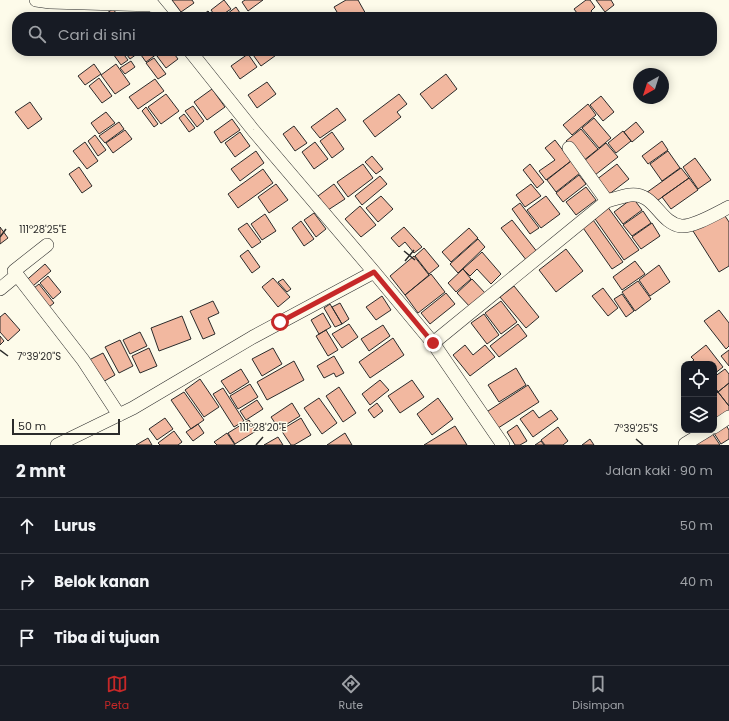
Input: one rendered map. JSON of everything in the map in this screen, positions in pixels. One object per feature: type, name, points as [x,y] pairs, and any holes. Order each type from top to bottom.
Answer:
[{"type":"street","points":[[36,0],[50,2],[151,2],[159,12]]},
{"type":"street","points":[[194,56],[253,130],[433,343],[503,445]]},
{"type":"street","points":[[569,148],[607,201]]},
{"type":"street","points":[[433,343],[607,201],[631,194],[640,196],[648,199],[671,222],[680,226],[689,225],[729,207]]},
{"type":"street","points":[[47,245],[14,271],[83,360],[119,415]]},
{"type":"street","points":[[57,445],[133,408],[260,334],[374,272]]},
{"type":"street","points":[[0,289],[17,275]]},
{"type":"street","points":[[717,425],[729,418]]},
{"type":"street","points":[[685,444],[703,433]]},
{"type":"building","points":[[172,0],[192,0],[194,3],[181,12]]},
{"type":"building","points":[[224,0],[231,9],[226,12],[212,12],[211,10]]},
{"type":"building","points":[[245,0],[263,0],[248,11],[242,2]]},
{"type":"building","points":[[346,0],[358,0],[365,12],[337,12],[334,7]]},
{"type":"building","points":[[586,0],[590,0],[595,7],[592,12],[576,12],[574,9]]},
{"type":"building","points":[[596,0],[611,0],[614,5],[605,12]]},
{"type":"building","points":[[236,7],[239,12],[230,12]]},
{"type":"building","points":[[113,9],[115,12],[108,12]]},
{"type":"building","points":[[115,56],[125,56],[128,60],[121,65]]},
{"type":"building","points":[[142,56],[154,56],[146,62]]},
{"type":"building","points":[[157,56],[176,56],[178,59],[166,68]]},
{"type":"building","points":[[245,56],[249,56],[257,67],[240,79],[231,66]]},
{"type":"building","points":[[254,56],[275,56],[261,66]]},
{"type":"building","points":[[154,58],[166,74],[158,79],[146,63]]},
{"type":"building","points":[[131,61],[135,67],[125,74],[120,68]]},
{"type":"building","points":[[94,64],[101,74],[85,85],[78,76]]},
{"type":"building","points":[[116,64],[130,84],[115,94],[101,75]]},
{"type":"building","points":[[446,74],[457,89],[432,109],[420,94]]},
{"type":"building","points":[[99,78],[112,96],[102,103],[89,86]]},
{"type":"building","points":[[155,79],[164,91],[138,109],[129,97]]},
{"type":"building","points":[[267,82],[276,94],[257,108],[248,95]]},
{"type":"building","points":[[212,89],[225,107],[207,120],[194,102]]},
{"type":"building","points":[[166,94],[179,111],[161,124],[148,107]]},
{"type":"building","points":[[399,94],[407,104],[397,112],[401,117],[375,137],[363,121]]},
{"type":"building","points":[[601,96],[614,112],[603,121],[590,105]]},
{"type":"building","points":[[30,102],[42,119],[28,129],[15,112]]},
{"type":"building","points":[[588,104],[596,115],[572,135],[563,125]]},
{"type":"building","points":[[193,106],[204,121],[197,127],[185,111]]},
{"type":"building","points":[[146,107],[158,124],[154,127],[142,111]]},
{"type":"building","points":[[337,108],[346,120],[320,138],[311,127]]},
{"type":"building","points":[[106,112],[115,123],[99,134],[91,123]]},
{"type":"building","points":[[184,114],[195,128],[189,132],[179,118]]},
{"type":"building","points":[[594,118],[611,138],[599,148],[582,128]]},
{"type":"building","points":[[232,119],[240,130],[221,143],[214,132]]},
{"type":"building","points":[[119,122],[124,129],[105,143],[99,136]]},
{"type":"building","points":[[636,122],[644,132],[632,142],[624,132]]},
{"type":"building","points":[[294,126],[307,143],[295,151],[283,134]]},
{"type":"building","points":[[581,129],[598,149],[583,161],[566,141]]},
{"type":"building","points":[[125,130],[132,139],[113,153],[106,143]]},
{"type":"building","points":[[623,131],[631,141],[616,153],[608,143]]},
{"type":"building","points":[[240,132],[250,146],[235,157],[225,143]]},
{"type":"building","points":[[332,132],[344,149],[332,158],[320,141]]},
{"type":"building","points":[[95,135],[106,150],[98,156],[88,141]]},
{"type":"building","points":[[555,140],[571,161],[546,180],[539,171],[555,160],[545,148]]},
{"type":"building","points":[[662,141],[668,150],[648,164],[642,156]]},
{"type":"building","points":[[85,142],[98,161],[87,169],[73,151]]},
{"type":"building","points":[[315,142],[328,159],[314,169],[302,152]]},
{"type":"building","points":[[606,143],[618,157],[595,175],[584,161]]},
{"type":"building","points":[[256,151],[264,163],[240,181],[231,169]]},
{"type":"building","points":[[668,151],[680,168],[662,181],[650,164]]},
{"type":"building","points":[[372,156],[383,169],[376,174],[365,162]]},
{"type":"building","points":[[695,158],[711,180],[698,189],[683,167]]},
{"type":"building","points":[[571,161],[580,173],[556,192],[547,180]]},
{"type":"building","points":[[363,164],[373,178],[348,197],[337,182]]},
{"type":"building","points":[[530,164],[544,182],[537,188],[523,170]]},
{"type":"building","points":[[617,164],[629,179],[608,195],[596,180]]},
{"type":"building","points":[[79,167],[92,186],[82,193],[69,174]]},
{"type":"building","points":[[681,168],[689,178],[654,203],[646,193]]},
{"type":"building","points":[[263,169],[273,183],[238,208],[228,194]]},
{"type":"building","points":[[579,175],[586,184],[563,202],[556,193]]},
{"type":"building","points":[[380,176],[387,184],[362,205],[355,196]]},
{"type":"building","points":[[689,178],[698,190],[671,209],[662,197]]},
{"type":"building","points":[[276,184],[288,200],[269,213],[258,197]]},
{"type":"building","points":[[334,184],[345,199],[328,210],[318,196]]},
{"type":"building","points":[[531,184],[541,196],[525,207],[516,195]]},
{"type":"building","points":[[586,187],[596,200],[576,215],[566,202]]},
{"type":"building","points":[[381,196],[393,209],[378,222],[366,208]]},
{"type":"building","points":[[546,196],[560,214],[541,228],[527,210]]},
{"type":"building","points":[[633,198],[642,210],[623,224],[614,212]]},
{"type":"building","points":[[520,203],[539,228],[530,234],[512,209]]},
{"type":"building","points":[[360,206],[376,225],[361,237],[345,219]]},
{"type":"building","points":[[607,206],[639,250],[624,260],[593,216]]},
{"type":"building","points":[[643,211],[651,223],[632,236],[623,225]]},
{"type":"building","points":[[314,213],[326,229],[316,237],[304,220]]},
{"type":"building","points":[[723,213],[729,222],[729,266],[719,272],[693,231]]},
{"type":"building","points":[[265,214],[276,231],[262,240],[251,224]]},
{"type":"building","points":[[591,217],[623,262],[612,269],[581,225]]},
{"type":"building","points":[[512,220],[538,253],[527,261],[501,228]]},
{"type":"building","points":[[301,221],[314,239],[304,246],[292,228]]},
{"type":"building","points":[[247,223],[261,242],[252,248],[238,229]]},
{"type":"building","points":[[652,223],[660,236],[641,249],[632,237]]},
{"type":"building","points":[[0,227],[8,238],[0,244]]},
{"type":"building","points":[[404,227],[422,247],[414,253],[405,242],[399,247],[391,238]]},
{"type":"building","points":[[469,228],[478,238],[451,262],[442,252]]},
{"type":"building","points":[[478,239],[485,247],[458,273],[450,264]]},
{"type":"building","points":[[424,248],[439,266],[429,274],[415,256]]},
{"type":"building","points":[[566,249],[583,271],[556,292],[539,270]]},
{"type":"building","points":[[248,250],[260,267],[252,273],[240,256]]},
{"type":"building","points":[[482,252],[501,274],[491,284],[477,269],[470,276],[463,269]]},
{"type":"building","points":[[414,256],[429,275],[405,295],[390,276]]},
{"type":"building","points":[[635,261],[645,274],[622,290],[613,277]]},
{"type":"building","points":[[45,264],[51,271],[28,290],[22,284]]},
{"type":"building","points":[[659,265],[670,282],[650,296],[639,280]]},
{"type":"building","points":[[463,269],[471,279],[456,292],[448,283]]},
{"type":"building","points":[[431,274],[445,292],[418,313],[405,295]]},
{"type":"building","points":[[48,276],[61,292],[53,299],[40,283]]},
{"type":"building","points":[[273,278],[290,297],[278,307],[262,287]]},
{"type":"building","points":[[283,279],[291,289],[287,292],[278,282]]},
{"type":"building","points":[[472,279],[486,294],[471,308],[457,293]]},
{"type":"building","points":[[638,281],[651,299],[635,311],[622,292]]},
{"type":"building","points":[[39,284],[54,303],[44,311],[29,292]]},
{"type":"building","points":[[514,286],[539,317],[526,328],[500,297]]},
{"type":"building","points":[[603,288],[618,308],[608,316],[592,296]]},
{"type":"building","points":[[446,293],[455,304],[430,324],[421,313]]},
{"type":"building","points":[[622,294],[634,311],[626,317],[614,299]]},
{"type":"building","points":[[382,296],[391,310],[376,320],[366,307]]},
{"type":"building","points":[[213,301],[219,313],[208,318],[215,334],[203,339],[190,311]]},
{"type":"building","points":[[501,301],[517,322],[501,334],[485,313]]},
{"type":"building","points":[[340,303],[349,319],[342,324],[332,307]]},
{"type":"building","points":[[330,304],[342,324],[335,327],[324,308]]},
{"type":"building","points":[[719,310],[729,323],[729,346],[726,349],[704,321]]},
{"type":"building","points":[[5,313],[20,330],[8,341],[0,332],[0,317]]},
{"type":"building","points":[[323,313],[331,327],[319,334],[311,320]]},
{"type":"building","points":[[484,314],[499,335],[487,344],[471,323]]},
{"type":"building","points":[[182,316],[191,339],[159,351],[151,328]]},
{"type":"building","points":[[349,324],[358,337],[342,348],[332,334]]},
{"type":"building","points":[[518,324],[527,336],[499,357],[490,346]]},
{"type":"building","points":[[383,325],[390,336],[369,351],[361,339]]},
{"type":"building","points":[[326,330],[338,350],[328,356],[316,336]]},
{"type":"building","points":[[140,332],[147,346],[130,354],[123,340]]},
{"type":"building","points":[[0,336],[4,341],[0,345]]},
{"type":"building","points":[[393,338],[404,355],[370,378],[359,362]]},
{"type":"building","points":[[120,340],[133,366],[119,373],[105,347]]},
{"type":"building","points":[[465,345],[473,355],[485,345],[495,357],[470,376],[453,355]]},
{"type":"building","points":[[706,345],[723,367],[717,372],[717,361],[693,361],[694,360],[691,357]]},
{"type":"building","points":[[149,348],[157,366],[140,373],[132,356]]},
{"type":"building","points":[[273,348],[282,364],[262,376],[252,359]]},
{"type":"building","points":[[729,350],[729,366],[721,356]]},
{"type":"building","points":[[103,353],[115,375],[101,383],[89,360]]},
{"type":"building","points":[[334,356],[344,373],[336,377],[334,373],[324,378],[317,366]]},
{"type":"building","points":[[294,361],[304,380],[267,400],[257,382]]},
{"type":"building","points":[[516,368],[526,385],[499,402],[488,385]]},
{"type":"building","points":[[241,369],[249,382],[230,394],[221,381]]},
{"type":"building","points":[[725,369],[729,374],[729,383],[718,392],[717,390],[717,375]]},
{"type":"building","points":[[200,379],[219,407],[204,417],[185,390]]},
{"type":"building","points":[[380,380],[389,390],[370,405],[362,394]]},
{"type":"building","points":[[412,380],[424,397],[400,413],[388,396]]},
{"type":"building","points":[[729,383],[729,406],[718,392]]},
{"type":"building","points":[[250,384],[258,397],[238,409],[230,396]]},
{"type":"building","points":[[528,385],[539,402],[495,430],[485,413]]},
{"type":"building","points":[[339,387],[356,413],[343,422],[326,396]]},
{"type":"building","points":[[223,388],[244,421],[234,427],[213,394]]},
{"type":"building","points":[[184,392],[204,420],[191,429],[171,400]]},
{"type":"building","points":[[717,392],[729,406],[729,414],[717,423],[717,397]]},
{"type":"building","points":[[319,398],[337,423],[322,434],[304,408]]},
{"type":"building","points":[[438,398],[453,419],[432,435],[417,414]]},
{"type":"building","points":[[257,400],[263,409],[246,420],[240,411]]},
{"type":"building","points":[[292,403],[300,416],[279,429],[271,417]]},
{"type":"building","points":[[377,403],[383,411],[374,418],[368,410]]},
{"type":"building","points":[[533,410],[539,418],[551,410],[558,419],[533,437],[520,419]]},
{"type":"building","points":[[165,418],[173,429],[157,440],[149,429]]},
{"type":"building","points":[[301,418],[311,435],[294,445],[291,445],[281,430]]},
{"type":"building","points":[[249,420],[256,431],[235,444],[228,433]]},
{"type":"building","points":[[724,422],[729,430],[729,439],[721,444],[714,433],[717,433],[717,427]]},
{"type":"building","points":[[198,424],[204,433],[193,441],[186,432]]},
{"type":"building","points":[[517,425],[527,441],[520,445],[515,445],[507,432]]},
{"type":"building","points":[[455,426],[467,445],[424,445]]},
{"type":"building","points":[[558,427],[568,441],[563,445],[545,445],[541,440]]},
{"type":"building","points":[[174,431],[182,442],[178,445],[160,445],[158,443]]},
{"type":"building","points":[[227,433],[235,445],[217,445],[214,442]]},
{"type":"building","points":[[345,433],[352,445],[327,445]]},
{"type":"building","points":[[712,433],[720,445],[694,445]]},
{"type":"building","points":[[278,437],[283,445],[264,445]]},
{"type":"building","points":[[148,438],[152,445],[136,445]]},
{"type":"building","points":[[590,439],[594,445],[582,445]]},
{"type":"building","points":[[541,441],[544,445],[535,445]]},
{"type":"route","points":[[280,322],[374,272],[433,343]]}]
